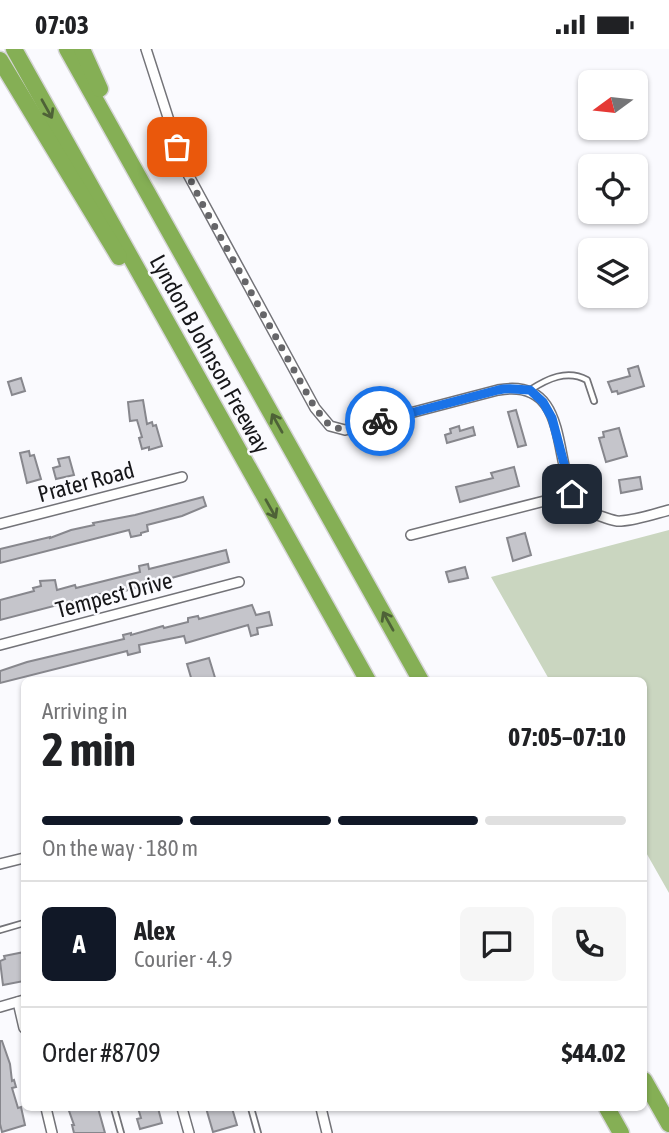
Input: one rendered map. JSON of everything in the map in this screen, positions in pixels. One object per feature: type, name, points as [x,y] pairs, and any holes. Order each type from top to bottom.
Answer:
[{"type":"highway","name":"Lyndon B Johnson Freeway","points":[[13,49],[366,677]]},
{"type":"highway","name":"Lyndon B Johnson Freeway","points":[[67,49],[419,677]]},
{"type":"highway","points":[[82,49],[155,206]]},
{"type":"highway","points":[[0,60],[82,199],[214,407]]},
{"type":"highway","points":[[647,1085],[669,1124]]},
{"type":"highway","points":[[653,1095],[669,1118]]},
{"type":"highway","points":[[609,1111],[620,1131]]},
{"type":"street","points":[[146,49],[184,167],[315,408],[330,426],[345,430],[498,390],[515,387],[530,390],[543,402],[552,418],[572,494],[585,510],[620,522],[669,510]]},
{"type":"street","name":"Prater Road","points":[[0,524],[182,477]]},
{"type":"street","points":[[411,535],[572,494]]},
{"type":"street","name":"Tempest Drive","points":[[0,645],[239,582]]},
{"type":"street","points":[[0,864],[21,858]]},
{"type":"street","points":[[0,1007],[21,1001]]},
{"type":"street","points":[[47,1111],[52,1133]]},
{"type":"street","points":[[183,1111],[189,1133]]},
{"type":"street","points":[[322,1111],[327,1133]]},
{"type":"lane","points":[[530,390],[551,379],[577,375],[587,380],[594,401]]},
{"type":"lane","points":[[0,930],[21,924]]},
{"type":"lane","points":[[115,1111],[121,1133]]},
{"type":"lane","points":[[252,1111],[258,1133]]},
{"type":"green space","points":[[669,530],[669,893],[647,854],[647,677],[548,677],[491,577]]},
{"type":"building","points":[[638,366],[644,386],[618,394],[617,391],[612,392],[608,382],[630,376],[628,369]]},
{"type":"building","points":[[21,378],[25,391],[12,395],[8,382]]},
{"type":"building","points":[[143,400],[147,424],[152,422],[153,426],[156,425],[162,446],[149,450],[149,447],[142,449],[137,420],[130,421],[128,402]]},
{"type":"building","points":[[516,410],[526,445],[518,447],[508,412]]},
{"type":"building","points":[[459,426],[460,431],[473,427],[475,435],[447,443],[445,435],[451,433],[450,429]]},
{"type":"building","points":[[619,428],[627,456],[606,462],[599,438],[604,437],[603,432]]},
{"type":"building","points":[[29,451],[30,456],[34,455],[41,479],[27,483],[20,453]]},
{"type":"building","points":[[69,457],[74,475],[56,479],[53,468],[60,466],[58,459]]},
{"type":"building","points":[[514,467],[519,486],[460,502],[456,487],[493,478],[491,473]]},
{"type":"building","points":[[640,477],[642,489],[621,493],[619,480]]},
{"type":"building","points":[[203,497],[206,506],[182,516],[147,525],[148,531],[141,535],[131,537],[129,530],[0,563],[0,549],[50,538],[94,525],[93,523]]},
{"type":"building","points":[[525,533],[531,555],[513,561],[507,538]]},
{"type":"building","points":[[226,550],[229,562],[121,592],[100,594],[0,620],[0,600],[34,591],[33,588],[41,586],[40,581],[55,580],[57,590],[75,585],[76,588],[140,572],[139,566],[148,564],[149,569]]},
{"type":"building","points":[[465,567],[468,578],[449,582],[446,572]]},
{"type":"building","points":[[252,605],[256,615],[269,612],[272,625],[257,628],[258,634],[251,636],[248,625],[186,643],[184,636],[139,645],[140,652],[128,655],[127,651],[0,683],[0,671],[27,662],[124,639],[123,635],[131,633],[188,622],[188,618],[198,616],[199,619]]},
{"type":"building","points":[[209,658],[215,677],[191,677],[187,664]]},
{"type":"building","points":[[21,953],[21,982],[3,985],[0,961],[5,959],[4,956]]},
{"type":"building","points":[[2,1041],[16,1087],[12,1088],[18,1108],[21,1107],[25,1125],[2,1132]]},
{"type":"building","points":[[69,1111],[99,1111],[105,1133],[74,1133]]},
{"type":"building","points":[[139,1111],[159,1111],[162,1123],[140,1129],[137,1119],[141,1118]]},
{"type":"building","points":[[207,1111],[233,1111],[237,1125],[213,1132]]},
{"type":"way so far","points":[[177,147],[205,209],[315,408],[330,426],[345,430],[380,421]]},
{"type":"route","points":[[380,421],[498,390],[515,387],[530,390],[543,402],[552,418],[572,494]]}]
